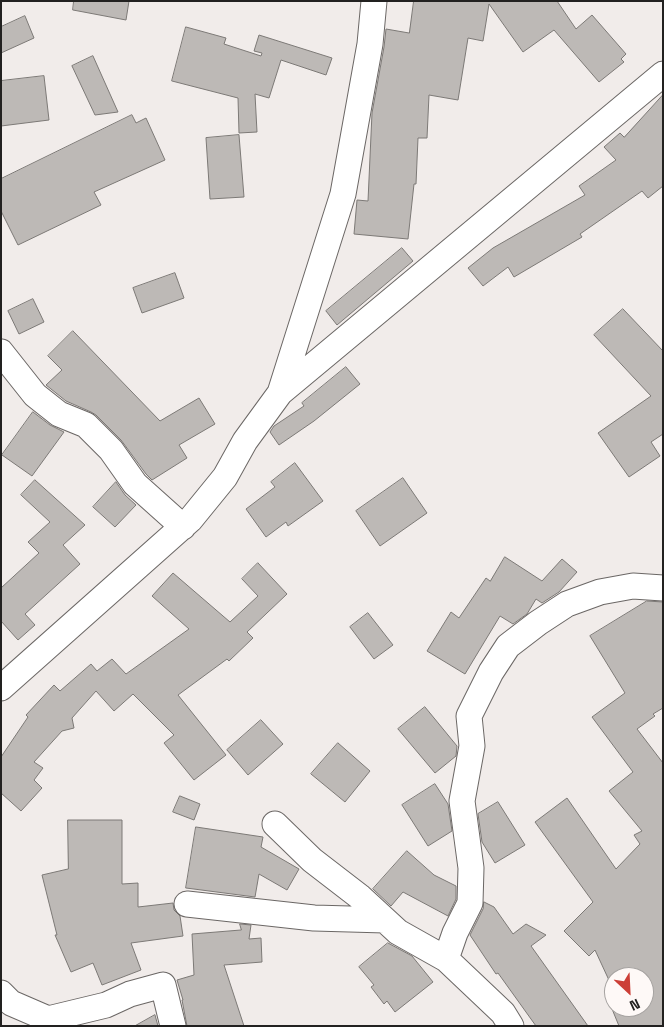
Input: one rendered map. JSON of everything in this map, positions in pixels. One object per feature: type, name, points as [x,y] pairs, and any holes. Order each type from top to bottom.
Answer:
[{"type":"street","points":[[280,393],[343,194],[370,44],[374,1]]},
{"type":"street","points":[[1,688],[190,520],[226,477],[245,441],[280,393],[663,74]]},
{"type":"street","points":[[1,352],[35,395],[59,414],[86,425],[111,450],[135,484],[183,527]]},
{"type":"street","points":[[446,959],[455,932],[470,903],[472,868],[462,801],[472,746],[468,716],[491,672],[508,646],[567,604],[600,592],[633,586],[663,588]]},
{"type":"street","points":[[275,824],[312,860],[360,897],[398,932],[446,959],[503,1012],[511,1026]]},
{"type":"street","points":[[187,904],[314,918],[385,920]]},
{"type":"street","points":[[1,993],[11,1003],[48,1018],[106,1005],[130,994],[163,985],[173,1026]]},
{"type":"building","points":[[74,1],[129,1],[126,20],[73,10]]},
{"type":"building","points":[[414,1],[557,1],[576,29],[592,15],[626,54],[621,59],[624,62],[599,82],[554,30],[523,52],[489,4],[483,41],[468,38],[458,100],[429,95],[427,138],[418,138],[416,184],[414,184],[408,239],[354,234],[357,200],[368,201],[372,113],[386,29],[409,33]]},
{"type":"building","points":[[25,16],[34,38],[1,53],[1,27]]},
{"type":"building","points":[[186,27],[226,38],[224,44],[261,56],[262,53],[254,51],[259,35],[332,58],[326,75],[281,60],[269,98],[255,94],[257,132],[239,133],[238,98],[172,81]]},
{"type":"building","points":[[93,56],[118,112],[95,115],[72,66]]},
{"type":"building","points":[[44,76],[49,120],[1,126],[1,81]]},
{"type":"building","points":[[663,95],[663,186],[648,198],[642,191],[580,234],[582,237],[514,277],[508,267],[483,286],[468,268],[493,248],[585,195],[579,186],[616,160],[604,147],[620,133],[624,137]]},
{"type":"building","points":[[132,115],[136,123],[146,118],[165,160],[94,192],[101,205],[18,245],[1,211],[1,179]]},
{"type":"building","points":[[239,135],[244,197],[210,199],[206,138]]},
{"type":"building","points":[[402,248],[413,261],[337,325],[326,311]]},
{"type":"building","points":[[175,273],[184,298],[142,313],[133,288]]},
{"type":"building","points":[[33,299],[44,322],[19,334],[8,311]]},
{"type":"building","points":[[623,309],[663,351],[663,434],[651,442],[660,456],[629,477],[598,433],[651,396],[594,335]]},
{"type":"building","points":[[73,331],[160,421],[199,398],[215,424],[179,445],[187,458],[152,480],[121,440],[96,415],[66,401],[46,385],[62,370],[48,356]]},
{"type":"building","points":[[346,367],[360,384],[314,421],[279,445],[270,432],[274,426],[304,406],[302,403]]},
{"type":"building","points":[[33,412],[50,425],[64,432],[32,476],[2,455]]},
{"type":"building","points":[[295,463],[323,501],[288,526],[286,522],[266,537],[246,509],[275,487],[271,482]]},
{"type":"building","points":[[403,478],[427,513],[380,546],[356,511]]},
{"type":"building","points":[[35,480],[85,525],[63,545],[80,564],[25,614],[35,625],[18,640],[1,621],[1,588],[39,553],[28,542],[50,522],[21,495]]},
{"type":"building","points":[[116,482],[125,495],[136,505],[115,527],[93,507]]},
{"type":"building","points":[[505,557],[542,581],[562,559],[577,572],[559,592],[542,603],[536,599],[527,614],[513,624],[500,616],[465,674],[427,651],[451,612],[459,618],[486,578],[490,581]]},
{"type":"building","points":[[258,563],[287,594],[247,632],[253,638],[229,661],[227,659],[178,695],[226,755],[194,780],[164,743],[174,735],[133,694],[114,711],[96,691],[72,718],[74,728],[62,731],[34,762],[43,768],[34,780],[42,788],[21,811],[1,793],[1,757],[28,717],[26,715],[54,685],[60,691],[91,664],[97,671],[112,659],[126,674],[189,629],[152,596],[173,573],[230,622],[258,596],[242,579]]},
{"type":"building","points":[[647,601],[663,602],[663,708],[653,714],[655,716],[637,729],[663,763],[663,1026],[619,1026],[615,1017],[654,1017],[654,967],[604,967],[604,969],[595,950],[589,956],[564,931],[593,902],[535,822],[567,798],[616,869],[640,844],[634,835],[642,831],[609,791],[633,772],[592,717],[625,693],[590,636]]},
{"type":"building","points":[[368,613],[393,645],[374,659],[350,627]]},
{"type":"building","points":[[425,707],[457,746],[456,756],[435,773],[398,729]]},
{"type":"building","points":[[261,720],[283,744],[248,775],[227,750]]},
{"type":"building","points":[[338,743],[370,771],[345,802],[311,774]]},
{"type":"building","points":[[435,784],[448,804],[452,831],[428,846],[402,805]]},
{"type":"building","points":[[180,796],[200,804],[194,820],[173,812]]},
{"type":"building","points":[[498,802],[525,845],[495,863],[482,842],[478,814]]},
{"type":"building","points":[[68,820],[122,820],[122,884],[138,883],[138,907],[173,903],[174,910],[180,916],[183,936],[131,943],[141,970],[102,985],[93,963],[71,972],[55,935],[57,935],[42,875],[68,869]]},
{"type":"building","points":[[196,827],[263,837],[261,847],[299,869],[287,890],[259,874],[255,897],[186,888]]},
{"type":"building","points":[[407,851],[434,875],[456,886],[456,899],[448,916],[403,892],[391,906],[373,889]]},
{"type":"building","points":[[484,902],[494,907],[513,934],[526,924],[546,935],[531,946],[588,1026],[536,1026],[498,973],[496,974],[470,935],[483,909]]},
{"type":"building","points":[[240,924],[251,925],[249,939],[261,938],[262,962],[224,965],[244,1026],[187,1026],[183,1000],[177,980],[194,975],[192,934],[241,930]]},
{"type":"building","points":[[388,943],[412,956],[433,982],[395,1012],[387,1001],[384,1004],[371,987],[374,985],[359,967]]},
{"type":"building","points":[[155,1015],[158,1026],[135,1026]]}]
